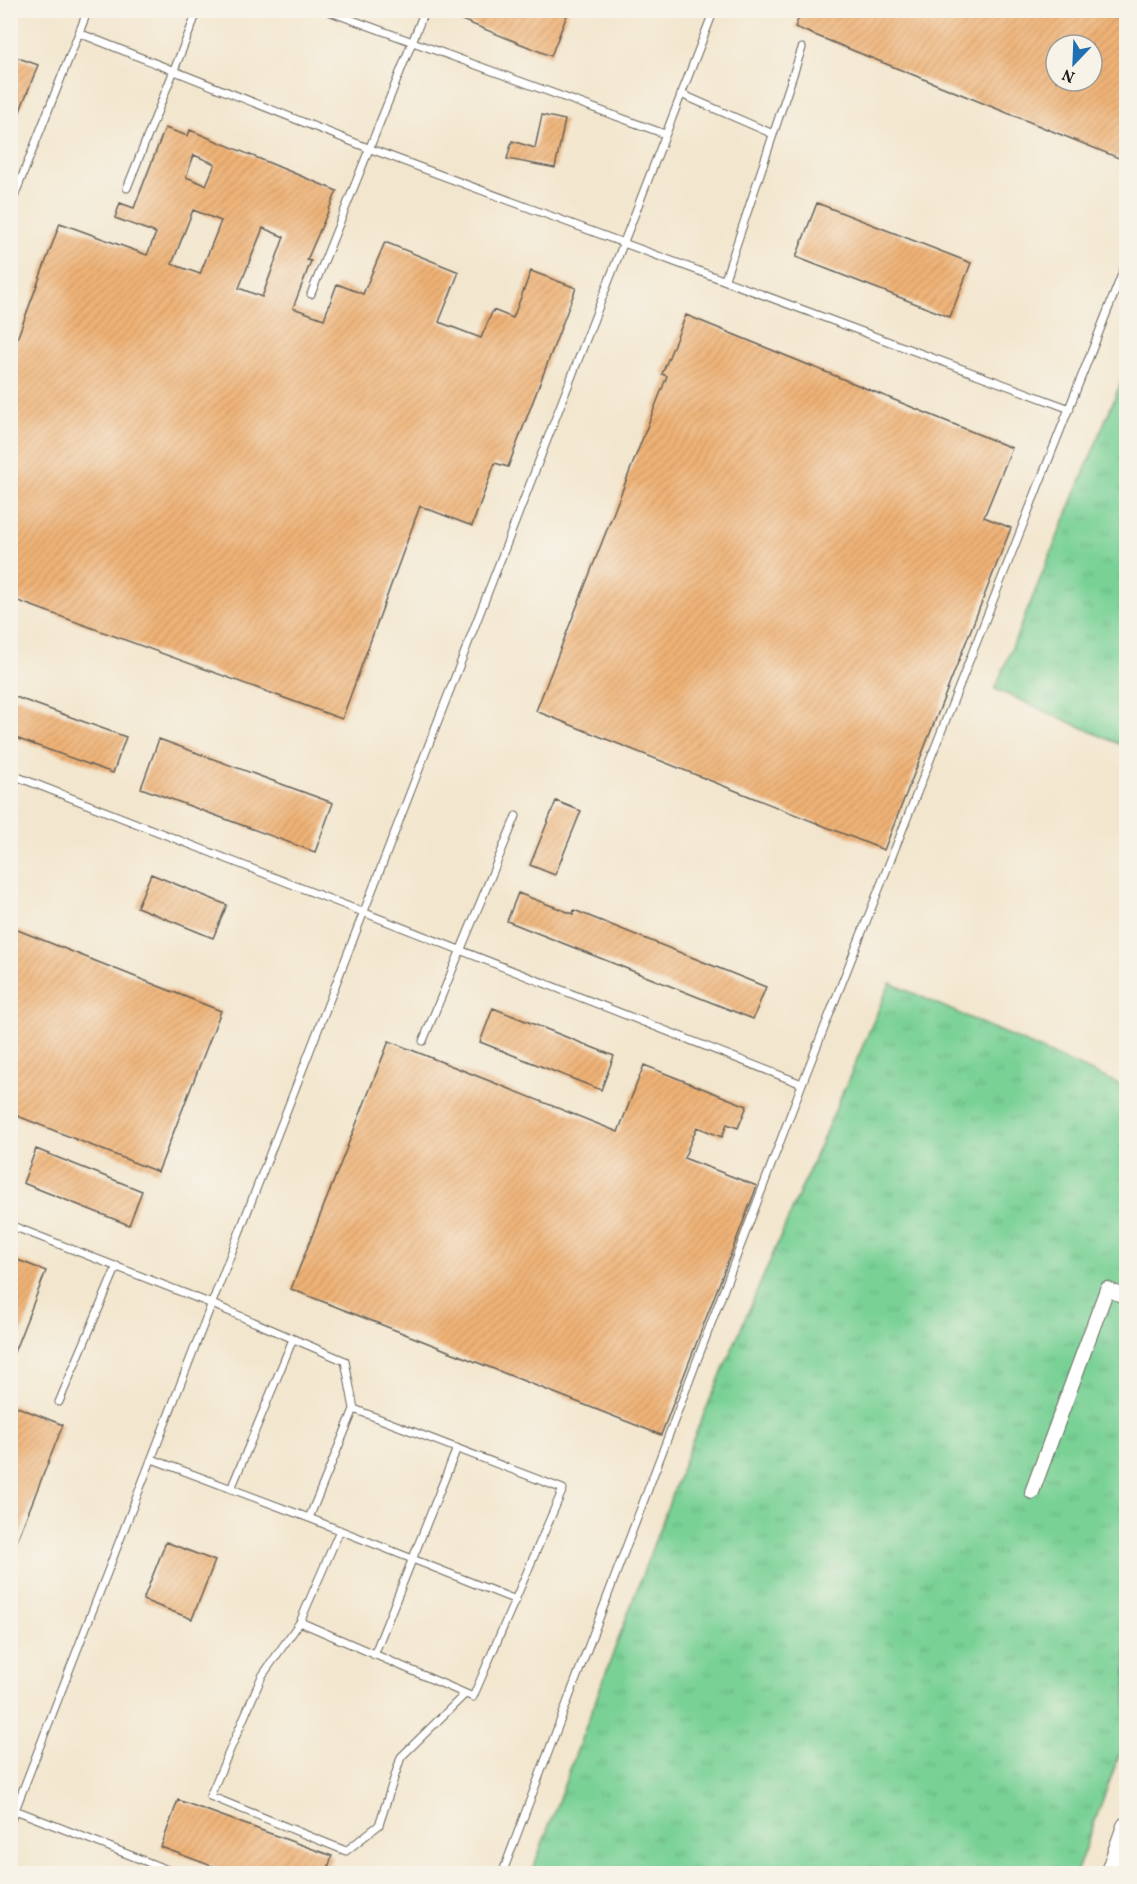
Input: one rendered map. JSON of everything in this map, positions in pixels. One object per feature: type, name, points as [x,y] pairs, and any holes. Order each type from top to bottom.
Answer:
[{"type":"street","points":[[1032,1492],[1107,1289],[1126,1297]]},
{"type":"street","points":[[1108,1874],[1126,1826]]},
{"type":"lane","points":[[10,207],[87,14],[80,10]]},
{"type":"lane","points":[[127,188],[198,10]]},
{"type":"lane","points":[[325,10],[665,134]]},
{"type":"lane","points":[[311,294],[425,10]]},
{"type":"lane","points":[[10,1823],[13,1809],[152,1459],[714,10]]},
{"type":"lane","points":[[79,33],[368,148],[1070,409]]},
{"type":"lane","points":[[725,279],[802,48]]},
{"type":"lane","points":[[681,94],[773,134]]},
{"type":"lane","points":[[502,1874],[802,1084],[1126,264]]},
{"type":"lane","points":[[10,774],[802,1084]]},
{"type":"lane","points":[[423,1041],[516,816]]},
{"type":"lane","points":[[10,1225],[212,1304],[345,1360],[354,1409],[309,1518]]},
{"type":"lane","points":[[59,1402],[117,1266]]},
{"type":"lane","points":[[231,1489],[293,1339]]},
{"type":"lane","points":[[300,1622],[473,1697],[563,1489],[354,1409]]},
{"type":"lane","points":[[374,1655],[457,1448]]},
{"type":"lane","points":[[152,1459],[516,1600]]},
{"type":"lane","points":[[340,1530],[300,1622],[262,1676],[210,1796],[346,1851],[379,1825],[401,1757],[465,1694]]},
{"type":"lane","points":[[13,1809],[178,1874]]},
{"type":"green space","points":[[1126,370],[1126,747],[995,689]]},
{"type":"green space","points":[[890,983],[1126,1087],[1126,1736],[1076,1873],[531,1874],[691,1444]]},
{"type":"building","points":[[437,10],[569,10],[551,56]]},
{"type":"building","points":[[802,10],[1101,10],[1126,21],[1126,161],[795,27]]},
{"type":"building","points":[[10,55],[38,65],[11,134],[10,134]]},
{"type":"building","points":[[542,115],[565,120],[555,168],[507,159],[512,141],[535,148]]},
{"type":"building","points":[[165,128],[188,136],[190,130],[337,191],[307,260],[311,261],[293,308],[324,319],[337,284],[363,294],[385,242],[459,272],[439,322],[481,338],[493,310],[513,318],[531,271],[576,288],[508,467],[495,463],[472,526],[420,506],[342,719],[10,598],[10,358],[60,223],[147,255],[156,233],[115,218],[120,203],[134,208]],"holes":[[[194,155],[215,164],[206,185],[186,177]],[[193,210],[221,221],[200,274],[172,264]],[[263,228],[284,237],[262,297],[239,288]]]},
{"type":"building","points":[[817,203],[971,263],[950,317],[796,257]]},
{"type":"building","points":[[686,315],[1012,448],[984,517],[1011,528],[884,850],[536,711],[667,376],[662,374]]},
{"type":"building","points":[[10,695],[126,737],[113,773],[10,736]]},
{"type":"building","points":[[159,739],[333,803],[315,852],[141,788]]},
{"type":"building","points":[[556,801],[581,811],[555,875],[530,865]]},
{"type":"building","points":[[151,874],[227,905],[213,938],[137,907]]},
{"type":"building","points":[[518,893],[573,914],[574,910],[766,987],[753,1019],[507,921]]},
{"type":"building","points":[[10,927],[221,1011],[158,1172],[10,1113]]},
{"type":"building","points":[[493,1008],[614,1056],[601,1090],[480,1042]]},
{"type":"building","points":[[389,1041],[618,1132],[644,1065],[747,1106],[738,1128],[727,1124],[722,1137],[697,1127],[684,1158],[757,1186],[661,1435],[291,1289]]},
{"type":"building","points":[[36,1149],[142,1191],[129,1225],[23,1183]]},
{"type":"building","points":[[10,1257],[46,1271],[11,1360],[10,1360]]},
{"type":"building","points":[[10,1404],[63,1425],[11,1556],[10,1556]]},
{"type":"building","points":[[166,1542],[215,1561],[192,1619],[143,1600]]},
{"type":"building","points":[[178,1800],[332,1856],[326,1874],[233,1874],[161,1847]]}]
